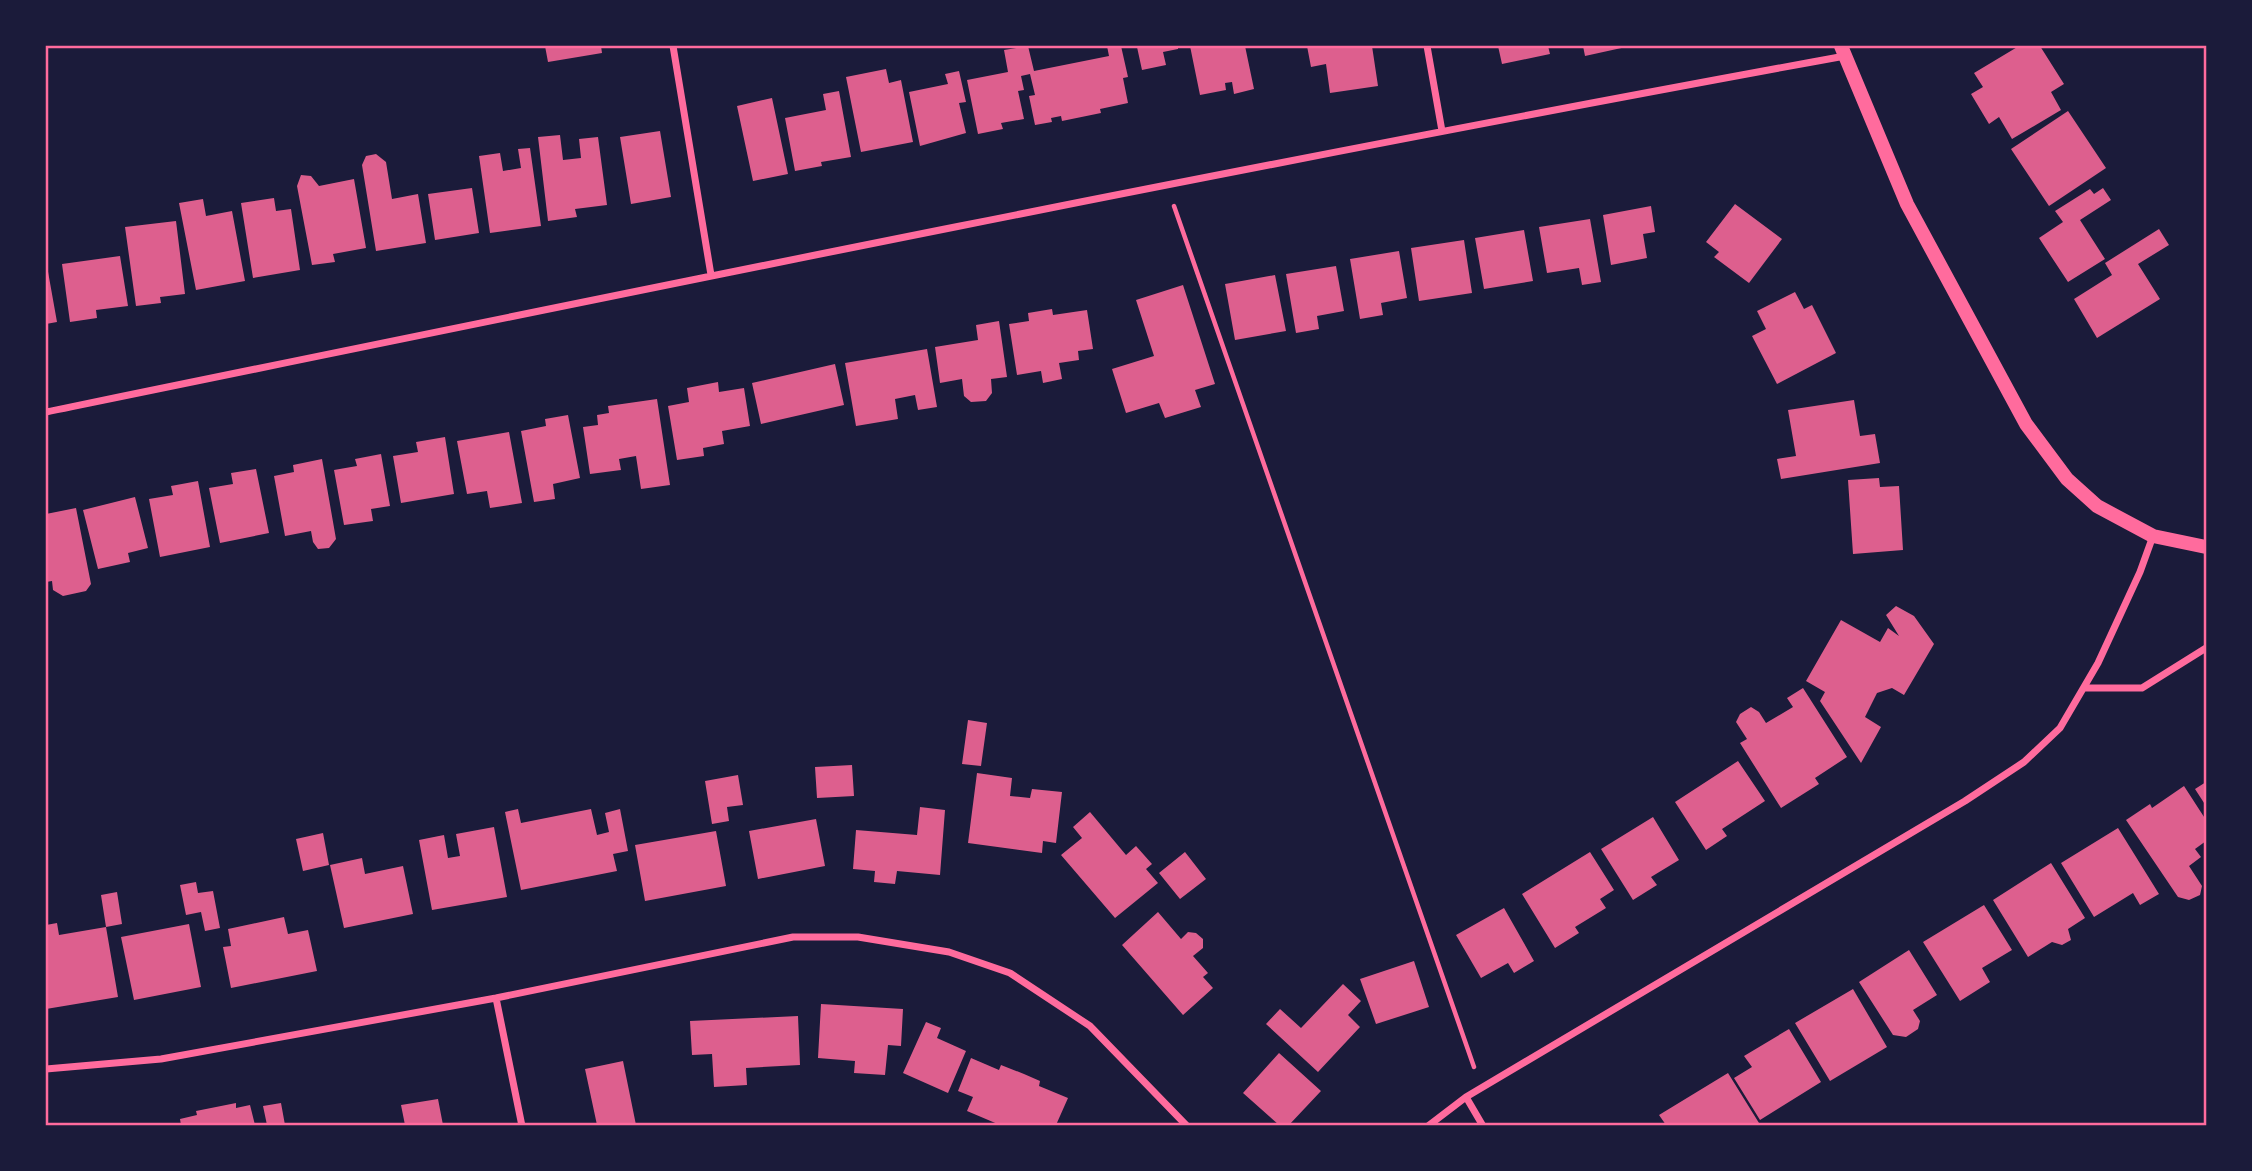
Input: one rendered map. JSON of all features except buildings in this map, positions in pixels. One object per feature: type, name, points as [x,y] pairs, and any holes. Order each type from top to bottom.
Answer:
[{"type":"main road","points":[[1843,51],[1907,204],[2026,424],[2067,479],[2096,506],[2153,536],[2207,547]]},
{"type":"street","points":[[673,46],[712,275]]},
{"type":"street","points":[[1427,46],[1442,131]]},
{"type":"street","points":[[46,412],[712,275],[1843,51]]},
{"type":"street","points":[[1428,1125],[1466,1097],[1965,801],[2024,762],[2060,728],[2084,688],[2140,572],[2153,536]]},
{"type":"street","points":[[2084,688],[2142,688],[2207,648]]},
{"type":"street","points":[[46,1069],[160,1059],[496,998],[793,937],[858,937],[949,953],[1010,973],[1090,1026],[1187,1125]]},
{"type":"street","points":[[496,998],[522,1125]]},
{"type":"street","points":[[1466,1097],[1483,1125]]},
{"type":"path","points":[[1167,186],[1481,1088]]}]
